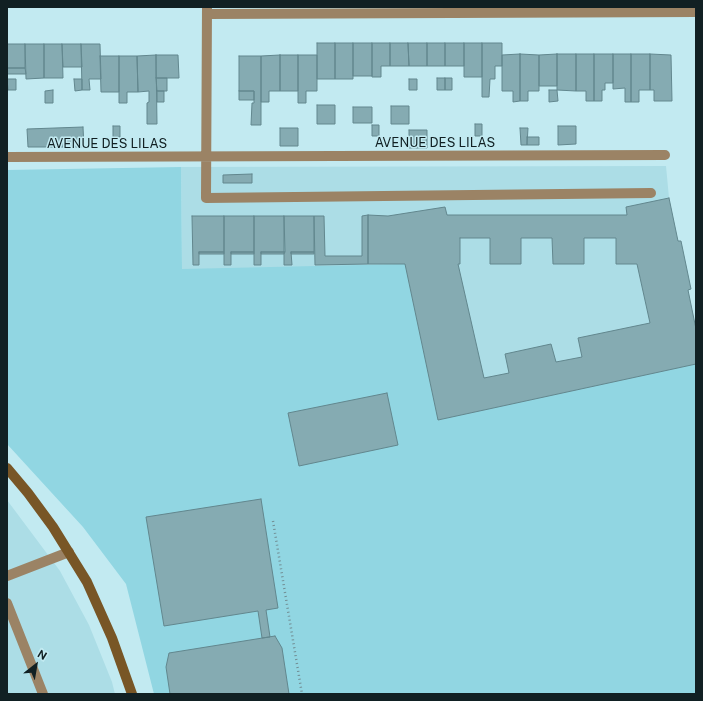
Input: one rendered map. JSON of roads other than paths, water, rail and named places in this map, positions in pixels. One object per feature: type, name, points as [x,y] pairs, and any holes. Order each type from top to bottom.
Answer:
[{"type":"main road","points":[[7,468],[37,504],[87,582],[106,624],[132,694]]},
{"type":"street","points":[[651,193],[206,198],[207,11],[696,12]]},
{"type":"street","name":"AVENUE DES LILAS","points":[[7,158],[665,155]]},
{"type":"street","points":[[7,576],[69,552]]},
{"type":"street","points":[[7,603],[43,694]]}]
